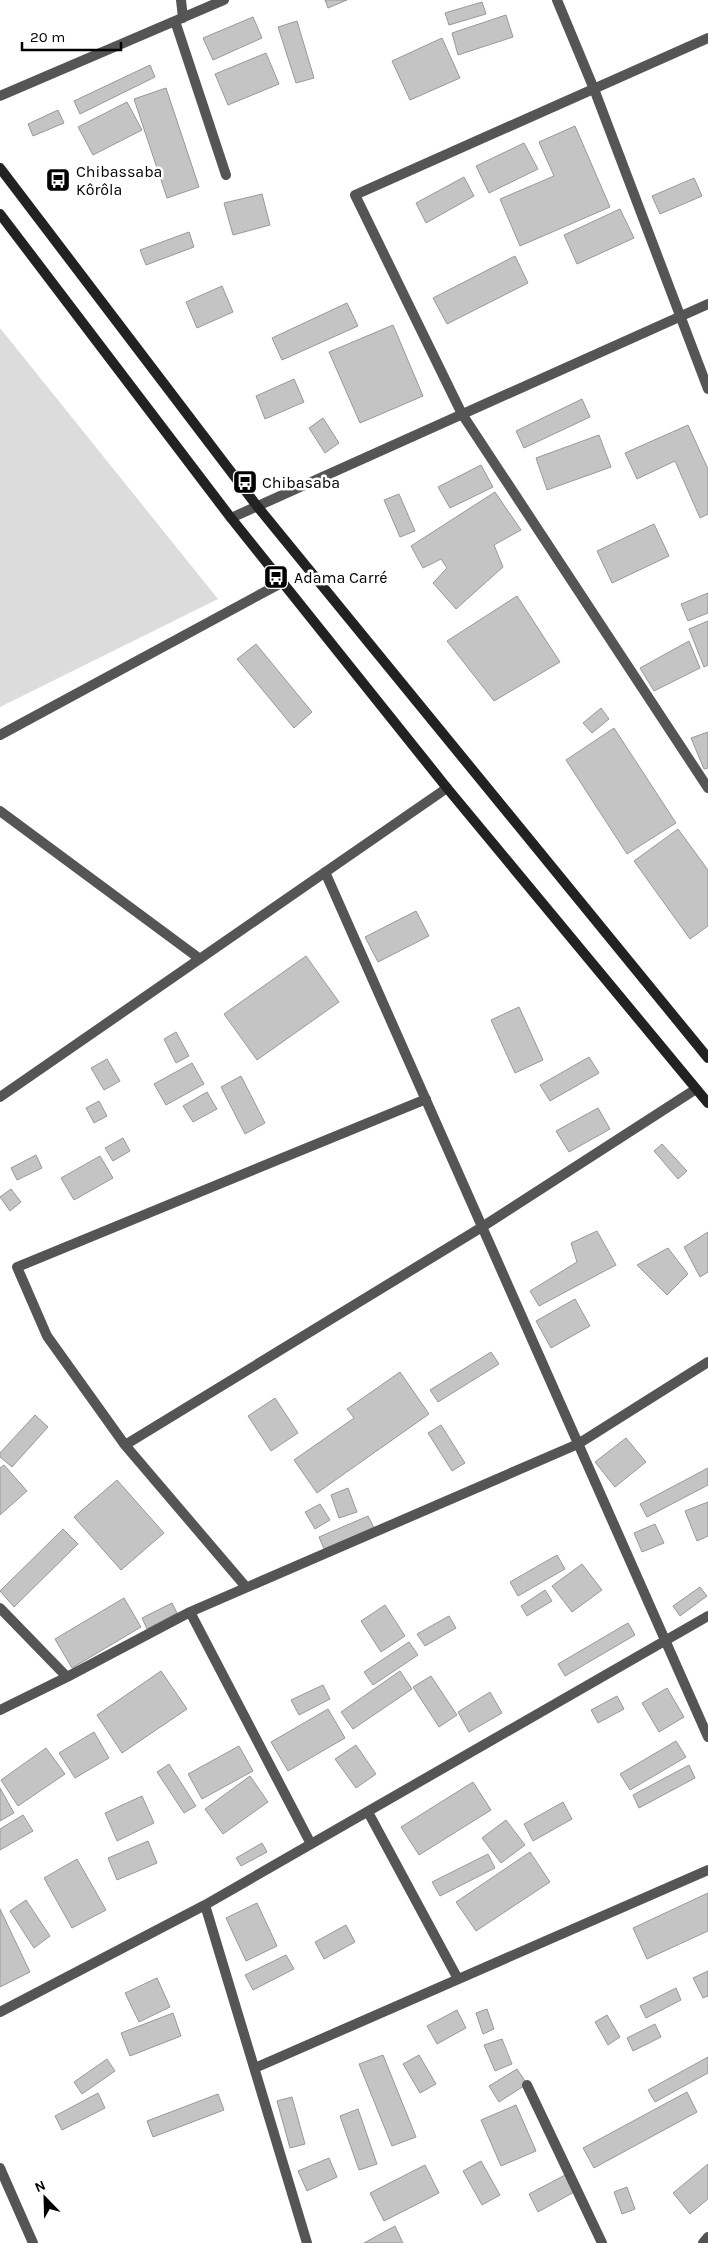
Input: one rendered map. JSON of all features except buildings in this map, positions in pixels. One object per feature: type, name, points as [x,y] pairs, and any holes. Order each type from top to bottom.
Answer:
[{"type":"main road","points":[[0,168],[257,506],[708,1058]]},
{"type":"main road","points":[[0,214],[231,518],[447,788],[708,1103]]},
{"type":"street","points":[[181,0],[179,19],[226,175]]},
{"type":"street","points":[[0,96],[224,0]]},
{"type":"street","points":[[557,0],[594,89],[708,389]]},
{"type":"street","points":[[708,38],[355,195],[462,414],[708,788]]},
{"type":"street","points":[[231,518],[708,304]]},
{"type":"street","points":[[0,735],[283,582]]},
{"type":"street","points":[[0,1097],[447,788]]},
{"type":"street","points":[[0,811],[200,959]]},
{"type":"street","points":[[325,872],[708,1737]]},
{"type":"street","points":[[125,1444],[482,1226],[696,1089]]},
{"type":"street","points":[[246,1587],[125,1444],[46,1336],[17,1267],[426,1099]]},
{"type":"street","points":[[0,1710],[68,1678],[190,1612],[578,1444],[708,1362]]},
{"type":"street","points":[[0,1608],[68,1678]]},
{"type":"street","points":[[190,1612],[311,1844]]},
{"type":"street","points":[[0,2012],[205,1905],[708,1616]]},
{"type":"street","points":[[368,1812],[458,1979]]},
{"type":"street","points":[[254,2068],[708,1870]]},
{"type":"street","points":[[205,1905],[307,2243]]},
{"type":"street","points":[[526,2085],[602,2243]]},
{"type":"street","points":[[0,2168],[33,2243]]},
{"type":"street","points":[[703,2243],[708,2237]]},
{"type":"shaded area","points":[[0,328],[218,599],[0,707]]},
{"type":"place","name":"Chibassaba Kôrôla","points":[[58,180]]},
{"type":"place","name":"Chibasaba","points":[[245,482]]},
{"type":"place","name":"Adama Carré","points":[[276,577]]}]
